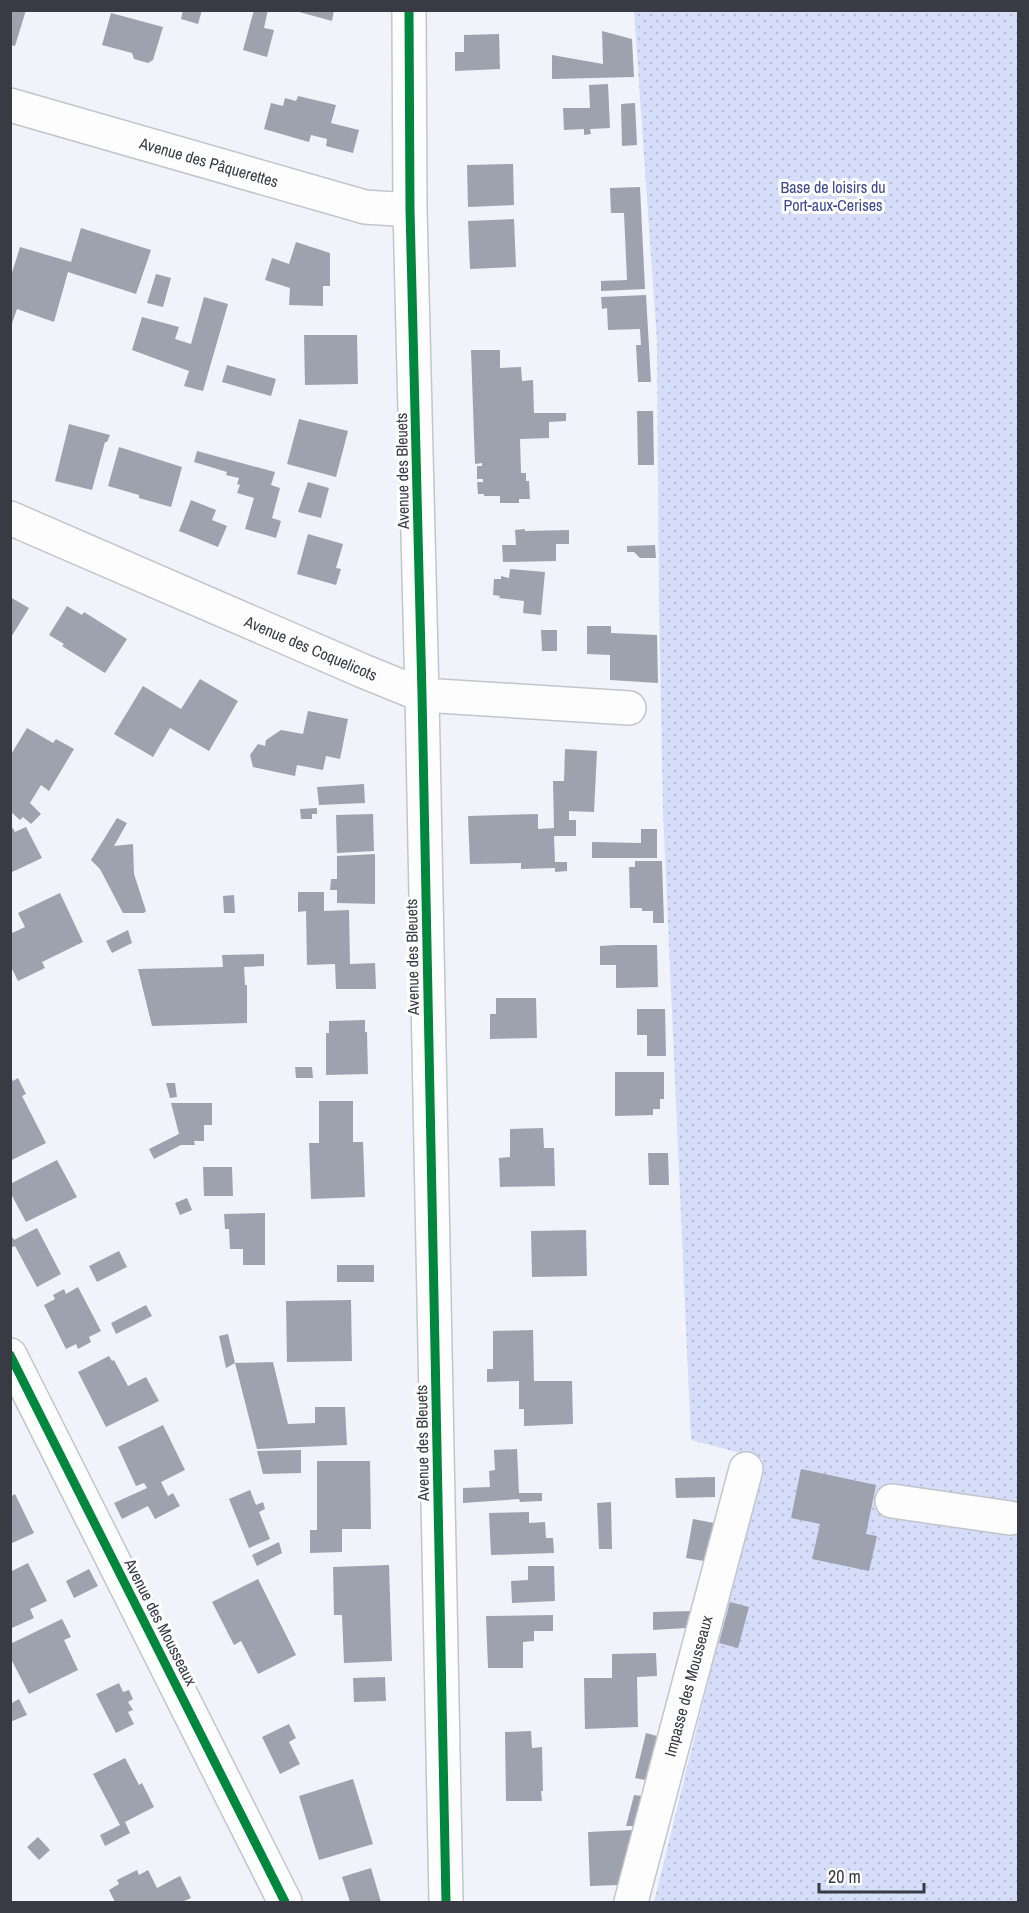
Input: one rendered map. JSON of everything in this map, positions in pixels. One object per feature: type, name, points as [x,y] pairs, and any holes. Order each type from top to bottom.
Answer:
[{"type":"street","name":"Avenue des Bleuets","points":[[409,10],[410,210],[446,1902]]},
{"type":"street","name":"Avenue des Pâquerettes","points":[[10,105],[365,207],[410,210]]},
{"type":"street","name":"Avenue des Coquelicots","points":[[10,518],[363,672],[422,695],[629,708]]},
{"type":"street","name":"Avenue des Mousseaux","points":[[10,1355],[285,1902]]},
{"type":"street","name":"Impasse des Mousseaux","points":[[631,1902],[746,1469]]},
{"type":"street","points":[[892,1501],[1010,1518]]},
{"type":"green space","name":"Base de loisirs du Port-aux-Cerises","points":[[634,11],[1018,11],[1018,1902],[654,1902],[763,1459],[691,1440],[663,810],[657,341]]},
{"type":"building","points":[[10,10],[26,10],[15,46],[10,45]]},
{"type":"building","points":[[183,10],[202,10],[198,24],[181,19]]},
{"type":"building","points":[[254,10],[268,10],[264,28],[274,30],[267,57],[243,50]]},
{"type":"building","points":[[292,10],[334,10],[332,21]]},
{"type":"building","points":[[111,13],[163,27],[153,60],[148,63],[134,59],[132,53],[102,45]]},
{"type":"building","points":[[602,31],[632,39],[634,77],[552,79],[552,55],[603,64]]},
{"type":"building","points":[[499,34],[500,69],[455,71],[455,52],[464,52],[464,35]]},
{"type":"building","points":[[608,84],[610,128],[590,129],[591,134],[584,135],[584,129],[564,130],[563,108],[590,108],[589,85]]},
{"type":"building","points":[[298,96],[336,105],[331,123],[359,130],[353,153],[326,146],[327,139],[311,135],[309,142],[264,129],[271,103],[283,106],[285,98],[296,101]]},
{"type":"building","points":[[635,103],[637,145],[622,146],[621,104]]},
{"type":"building","points":[[513,164],[514,205],[468,207],[467,165]]},
{"type":"building","points":[[640,187],[645,289],[601,291],[601,281],[627,280],[624,213],[611,213],[610,188]]},
{"type":"building","points":[[514,219],[516,267],[470,269],[468,221]]},
{"type":"building","points":[[81,228],[151,250],[136,294],[68,272],[54,322],[17,309],[10,329],[10,279],[20,247],[71,262]]},
{"type":"building","points":[[296,242],[330,253],[330,286],[323,286],[323,306],[289,305],[290,288],[265,280],[272,258],[289,264]]},
{"type":"building","points":[[156,274],[171,278],[163,307],[147,303]]},
{"type":"building","points":[[646,295],[651,382],[638,382],[636,345],[641,345],[640,329],[608,330],[607,308],[602,309],[601,297]]},
{"type":"building","points":[[204,297],[228,304],[203,391],[184,386],[189,371],[132,350],[142,317],[179,327],[175,339],[191,344]]},
{"type":"building","points":[[304,335],[357,335],[358,384],[305,385]]},
{"type":"building","points":[[471,350],[500,350],[500,368],[521,367],[522,381],[533,380],[534,413],[566,413],[566,421],[549,422],[549,438],[520,439],[521,473],[526,473],[526,481],[529,481],[530,499],[519,499],[519,503],[500,503],[500,496],[478,494],[477,482],[483,482],[483,479],[477,479],[477,466],[482,466],[482,463],[475,464]]},
{"type":"building","points":[[227,365],[276,379],[271,396],[222,382]]},
{"type":"building","points":[[637,411],[653,411],[654,465],[638,465]]},
{"type":"building","points":[[299,419],[348,431],[336,477],[287,464]]},
{"type":"building","points":[[69,424],[110,435],[105,442],[92,490],[55,481]]},
{"type":"building","points":[[119,447],[182,467],[171,507],[108,486]]},
{"type":"building","points":[[197,451],[275,472],[271,485],[280,488],[272,518],[281,521],[276,538],[245,529],[254,498],[237,493],[240,485],[237,484],[239,478],[194,462]]},
{"type":"building","points":[[308,482],[329,488],[321,518],[298,512]]},
{"type":"building","points":[[191,500],[216,510],[212,520],[227,526],[218,547],[179,531]]},
{"type":"building","points":[[525,529],[525,531],[569,530],[569,544],[556,544],[556,561],[503,562],[502,545],[516,545],[515,530]]},
{"type":"building","points":[[308,534],[343,544],[336,568],[341,569],[336,585],[297,574]]},
{"type":"building","points":[[655,545],[656,558],[640,558],[634,552],[627,552],[627,546]]},
{"type":"building","points":[[510,569],[545,572],[541,615],[523,613],[524,601],[499,598],[500,596],[493,595],[494,579],[501,579],[501,576],[509,578]]},
{"type":"building","points":[[10,597],[29,608],[10,639]]},
{"type":"building","points":[[67,606],[82,615],[84,612],[127,639],[105,673],[62,646],[64,644],[49,635]]},
{"type":"building","points":[[587,626],[611,626],[611,633],[657,635],[658,683],[610,680],[610,655],[587,654]]},
{"type":"building","points":[[541,630],[557,630],[557,651],[542,651]]},
{"type":"building","points":[[200,679],[238,701],[209,751],[170,728],[153,757],[114,734],[143,686],[181,709]]},
{"type":"building","points":[[308,711],[348,719],[340,759],[326,756],[323,770],[297,765],[295,776],[253,767],[250,755],[258,744],[265,746],[266,740],[281,730],[303,734]]},
{"type":"building","points":[[27,728],[53,743],[56,739],[74,749],[49,791],[41,785],[30,803],[41,814],[31,824],[23,817],[20,820],[10,811],[10,771],[12,769],[10,768],[10,756]]},
{"type":"building","points":[[565,749],[597,751],[594,812],[569,811],[569,820],[576,820],[576,836],[554,836],[555,862],[567,862],[567,871],[555,872],[555,868],[521,869],[521,863],[470,864],[468,816],[538,814],[538,829],[554,828],[553,781],[564,781]]},
{"type":"building","points":[[364,784],[365,803],[319,805],[317,787]]},
{"type":"building","points":[[317,808],[317,814],[312,814],[312,819],[301,819],[300,809]]},
{"type":"building","points":[[373,814],[374,851],[337,853],[336,815]]},
{"type":"building","points":[[117,818],[127,823],[114,846],[133,844],[134,874],[146,911],[144,913],[123,913],[100,869],[91,860]]},
{"type":"building","points":[[26,827],[42,858],[10,873],[10,830],[13,828],[15,832]]},
{"type":"building","points":[[641,829],[657,829],[657,858],[592,858],[592,842],[641,843]]},
{"type":"building","points":[[375,854],[375,904],[337,903],[337,890],[330,890],[331,879],[337,879],[337,856]]},
{"type":"building","points":[[635,861],[662,861],[664,923],[653,923],[653,911],[630,908],[629,867],[635,867]]},
{"type":"building","points":[[298,892],[324,892],[324,911],[349,910],[350,964],[375,963],[376,989],[336,989],[335,964],[307,965],[306,911],[298,912]]},
{"type":"building","points":[[60,893],[83,942],[42,962],[45,968],[18,981],[10,965],[10,934],[25,927],[18,913]]},
{"type":"building","points":[[234,895],[235,913],[224,913],[223,896]]},
{"type":"building","points":[[128,930],[132,943],[112,953],[106,941]]},
{"type":"building","points":[[657,945],[658,987],[616,988],[616,965],[600,965],[600,946]]},
{"type":"building","points":[[264,954],[264,966],[244,967],[245,985],[247,985],[247,1023],[152,1026],[138,969],[223,967],[222,955]]},
{"type":"building","points":[[496,998],[536,998],[537,1038],[490,1039],[490,1014],[496,1014]]},
{"type":"building","points":[[637,1009],[665,1009],[666,1056],[647,1056],[647,1035],[637,1035]]},
{"type":"building","points":[[365,1020],[368,1074],[326,1075],[326,1033],[329,1033],[329,1021]]},
{"type":"building","points":[[295,1067],[312,1067],[313,1078],[296,1078]]},
{"type":"building","points":[[615,1072],[664,1072],[664,1099],[660,1099],[660,1109],[653,1109],[653,1115],[615,1116]]},
{"type":"building","points":[[10,1076],[13,1081],[18,1078],[26,1094],[22,1096],[46,1143],[10,1161]]},
{"type":"building","points":[[166,1083],[175,1083],[177,1097],[170,1098]]},
{"type":"building","points":[[319,1101],[353,1101],[353,1142],[363,1142],[365,1197],[311,1199],[309,1143],[319,1143]]},
{"type":"building","points":[[171,1103],[212,1103],[212,1125],[204,1125],[204,1141],[194,1141],[195,1145],[181,1145],[154,1159],[149,1149],[179,1134]]},
{"type":"building","points":[[543,1128],[544,1148],[554,1148],[555,1186],[500,1187],[499,1158],[510,1157],[510,1129]]},
{"type":"building","points":[[648,1153],[668,1153],[669,1185],[649,1185]]},
{"type":"building","points":[[57,1160],[77,1197],[26,1222],[10,1192],[10,1184]]},
{"type":"building","points":[[203,1167],[232,1167],[233,1196],[204,1196]]},
{"type":"building","points":[[187,1198],[192,1210],[180,1215],[175,1203]]},
{"type":"building","points":[[265,1213],[265,1265],[243,1265],[243,1249],[230,1249],[229,1229],[225,1229],[224,1214]]},
{"type":"building","points":[[37,1228],[61,1274],[37,1287],[15,1246],[10,1248],[10,1233],[14,1240]]},
{"type":"building","points":[[586,1230],[587,1276],[532,1277],[531,1231]]},
{"type":"building","points":[[119,1251],[127,1267],[97,1282],[89,1266]]},
{"type":"building","points":[[337,1265],[374,1265],[374,1282],[337,1282]]},
{"type":"building","points":[[78,1287],[101,1331],[89,1337],[91,1342],[78,1349],[76,1344],[66,1349],[44,1305],[55,1299],[53,1295],[64,1289],[66,1294]]},
{"type":"building","points":[[351,1300],[352,1361],[287,1362],[286,1301]]},
{"type":"building","points":[[146,1305],[152,1316],[116,1334],[111,1323]]},
{"type":"building","points":[[533,1330],[534,1381],[572,1381],[573,1424],[524,1426],[524,1409],[519,1409],[519,1381],[487,1382],[487,1369],[493,1369],[493,1331]]},
{"type":"building","points":[[228,1334],[235,1363],[226,1368],[219,1336]]},
{"type":"building","points":[[109,1356],[112,1361],[114,1360],[128,1386],[146,1377],[159,1401],[106,1427],[78,1372]]},
{"type":"building","points":[[273,1362],[288,1424],[315,1423],[315,1407],[345,1407],[347,1445],[257,1449],[235,1363]]},
{"type":"building","points":[[163,1425],[185,1470],[161,1482],[168,1496],[173,1493],[180,1506],[155,1519],[148,1506],[122,1519],[114,1503],[147,1488],[144,1483],[136,1486],[118,1447]]},
{"type":"building","points":[[517,1449],[519,1493],[542,1493],[542,1501],[520,1502],[519,1499],[463,1503],[463,1488],[490,1487],[489,1471],[495,1470],[494,1450]]},
{"type":"building","points":[[301,1450],[301,1473],[263,1474],[257,1451]]},
{"type":"building","points":[[317,1461],[370,1461],[371,1529],[342,1529],[342,1552],[310,1553],[310,1530],[317,1530]]},
{"type":"building","points":[[801,1469],[876,1485],[866,1534],[877,1536],[869,1571],[812,1559],[820,1524],[791,1518]]},
{"type":"building","points":[[715,1477],[715,1497],[676,1498],[675,1478]]},
{"type":"building","points":[[250,1490],[256,1505],[263,1502],[265,1509],[259,1512],[270,1539],[249,1548],[229,1499]]},
{"type":"building","points":[[15,1494],[34,1533],[10,1544],[10,1497]]},
{"type":"building","points":[[611,1502],[612,1549],[599,1549],[597,1503]]},
{"type":"building","points":[[529,1512],[529,1523],[545,1522],[546,1538],[553,1538],[554,1553],[491,1555],[489,1513]]},
{"type":"building","points":[[693,1519],[714,1523],[704,1561],[686,1558]]},
{"type":"building","points":[[279,1542],[282,1553],[257,1566],[252,1555]]},
{"type":"building","points":[[28,1563],[47,1601],[30,1609],[34,1618],[12,1628],[10,1572]]},
{"type":"building","points":[[389,1565],[392,1661],[344,1663],[342,1615],[334,1615],[333,1567]]},
{"type":"building","points":[[528,1566],[554,1566],[555,1601],[512,1603],[511,1581],[528,1580]]},
{"type":"building","points":[[89,1569],[98,1586],[74,1598],[66,1581]]},
{"type":"building","points":[[258,1579],[296,1655],[258,1674],[241,1641],[234,1645],[212,1602]]},
{"type":"building","points":[[730,1602],[749,1607],[738,1648],[719,1643]]},
{"type":"building","points":[[691,1611],[686,1628],[653,1630],[653,1612]]},
{"type":"building","points":[[553,1615],[553,1631],[534,1631],[534,1641],[523,1642],[523,1668],[488,1668],[486,1616]]},
{"type":"building","points":[[62,1619],[71,1637],[64,1640],[78,1670],[29,1694],[10,1657],[10,1644]]},
{"type":"building","points":[[656,1653],[657,1676],[637,1677],[638,1727],[585,1729],[584,1678],[612,1678],[612,1654]]},
{"type":"building","points":[[385,1677],[386,1701],[354,1702],[353,1678]]},
{"type":"building","points":[[119,1683],[123,1692],[129,1690],[133,1699],[128,1702],[133,1710],[128,1712],[134,1724],[116,1733],[96,1694]]},
{"type":"building","points":[[19,1699],[27,1715],[10,1722],[10,1704]]},
{"type":"building","points":[[289,1724],[296,1738],[289,1742],[300,1764],[280,1774],[262,1737]]},
{"type":"building","points":[[531,1731],[532,1748],[542,1747],[542,1801],[506,1801],[505,1732]]},
{"type":"building","points":[[646,1733],[657,1736],[645,1780],[635,1778]]},
{"type":"building","points":[[125,1758],[139,1785],[142,1783],[154,1807],[125,1822],[130,1833],[105,1846],[100,1835],[120,1825],[93,1774]]},
{"type":"building","points":[[353,1779],[373,1844],[319,1860],[299,1796]]},
{"type":"building","points":[[634,1795],[642,1796],[633,1826],[626,1826]]},
{"type":"building","points":[[633,1830],[618,1885],[590,1886],[588,1832]]},
{"type":"building","points":[[38,1837],[50,1850],[39,1860],[27,1847]]},
{"type":"building","points":[[371,1868],[381,1902],[350,1902],[342,1877]]},
{"type":"building","points":[[137,1870],[139,1875],[148,1870],[157,1888],[180,1876],[191,1898],[182,1902],[115,1902],[109,1890],[119,1884],[117,1880]]},
{"type":"cycle path","points":[[409,10],[410,210],[446,1902]]},
{"type":"cycle path","points":[[10,1355],[285,1902]]}]
